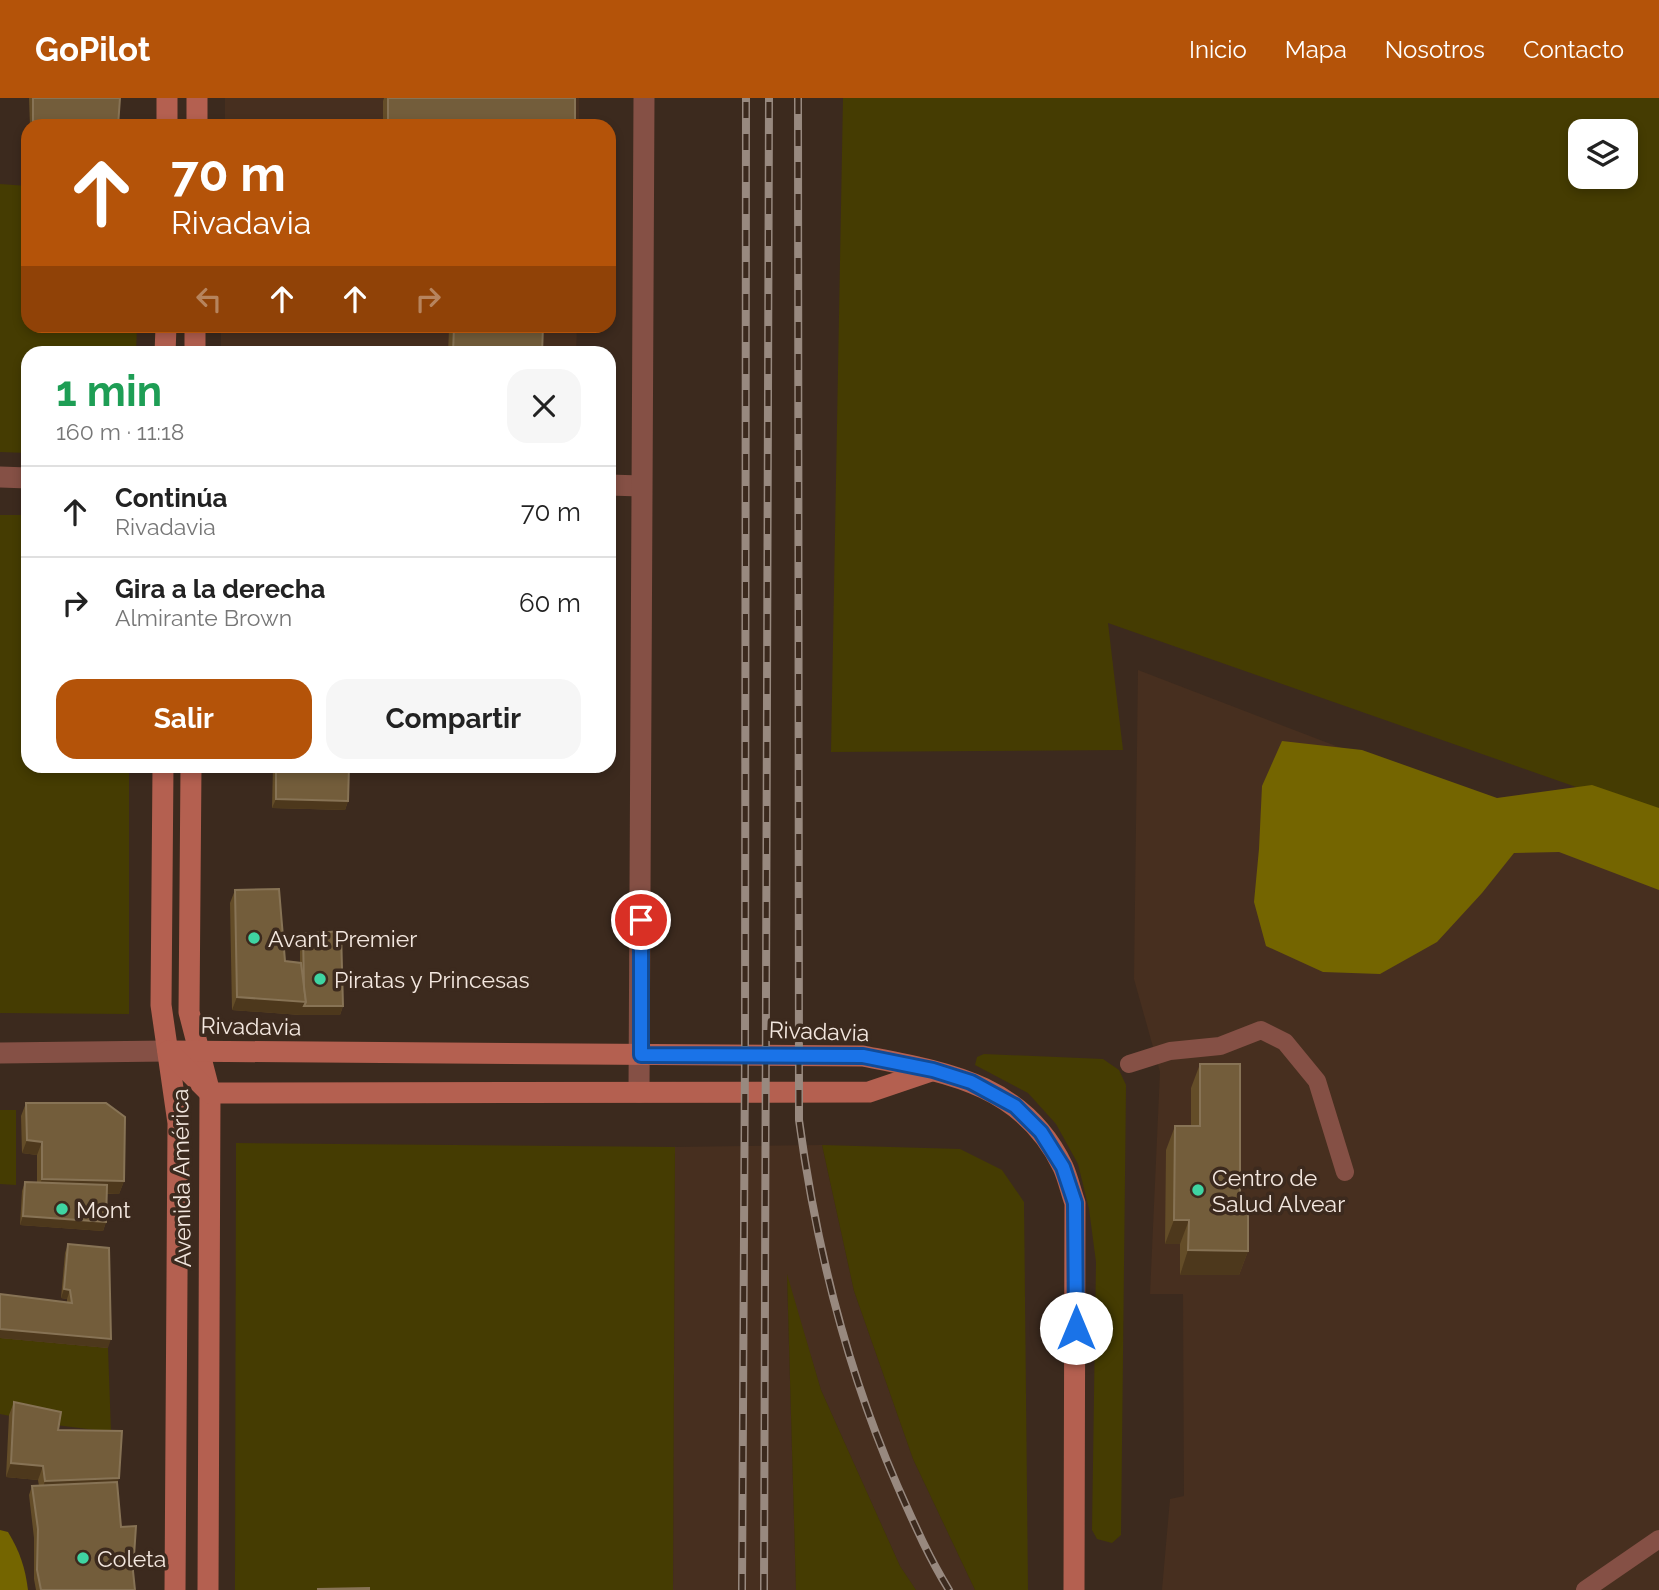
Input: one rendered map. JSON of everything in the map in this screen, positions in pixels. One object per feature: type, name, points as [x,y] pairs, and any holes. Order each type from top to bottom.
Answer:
[{"type":"main road","points":[[167,98],[167,119]]},
{"type":"main road","points":[[197,98],[197,119]]},
{"type":"main road","name":"Avenida América","points":[[163,773],[161,1006],[178,1123],[175,1590]]},
{"type":"main road","name":"Avenida América","points":[[191,773],[189,1012],[210,1093],[208,1590]]},
{"type":"main road","name":"Rivadavia","points":[[168,1051],[863,1056],[933,1070],[971,1082],[1015,1106],[1041,1132],[1063,1167],[1075,1203],[1074,1590]]},
{"type":"main road","name":"Rivadavia","points":[[168,1051],[210,1093]]},
{"type":"main road","points":[[210,1093],[869,1092],[933,1070]]},
{"type":"street","points":[[639,1093],[644,98]]},
{"type":"street","points":[[0,477],[21,478]]},
{"type":"street","points":[[616,485],[641,486]]},
{"type":"street","name":"Rivadavia","points":[[0,1053],[168,1051]]},
{"type":"lane","points":[[1129,1064],[1170,1051],[1220,1046],[1261,1030],[1285,1042],[1317,1081],[1345,1172]]},
{"type":"lane","points":[[1585,1590],[1659,1539]]},
{"type":"shaded area","points":[[225,98],[579,98],[579,119],[225,119]]},
{"type":"shaded area","points":[[843,98],[1659,98],[1659,816],[1108,623],[1123,750],[831,752]]},
{"type":"shaded area","points":[[0,184],[21,186],[21,333],[137,333],[136,346],[21,346],[21,453],[0,452]]},
{"type":"shaded area","points":[[221,333],[577,333],[576,346],[221,346]]},
{"type":"shaded area","points":[[0,515],[21,515],[21,773],[129,773],[129,1014],[0,1013]]},
{"type":"shaded area","points":[[1138,670],[1659,870],[1659,1590],[1162,1590],[1170,1499],[1184,1496],[1183,1294],[1150,1294],[1160,1072],[1134,979]]},
{"type":"shaded area","points":[[1282,741],[1362,750],[1497,798],[1592,785],[1659,808],[1659,890],[1559,852],[1514,853],[1437,942],[1380,974],[1323,972],[1266,946],[1254,902],[1262,786]]},
{"type":"shaded area","points":[[984,1054],[1103,1059],[1119,1070],[1126,1085],[1121,1535],[1112,1543],[1097,1539],[1092,1530],[1096,1262],[1089,1209],[1078,1164],[1056,1124],[1028,1093],[975,1065],[977,1057]]},
{"type":"shaded area","points":[[0,1110],[16,1110],[16,1185],[0,1184]]},
{"type":"shaded area","points":[[236,1143],[675,1147],[673,1590],[235,1590]]},
{"type":"shaded area","points":[[822,1145],[854,1291],[913,1459],[975,1590],[916,1590],[900,1566],[821,1390],[787,1277],[796,1590],[673,1590],[675,1147]]},
{"type":"shaded area","points":[[822,1145],[960,1149],[1002,1170],[1024,1202],[1028,1590],[975,1590],[913,1459],[854,1291]]},
{"type":"shaded area","points":[[787,1274],[821,1390],[900,1566],[916,1590],[796,1590]]},
{"type":"shaded area","points":[[0,1338],[108,1348],[111,1432],[0,1414]]},
{"type":"shaded area","points":[[0,1530],[8,1532],[16,1546],[24,1567],[28,1590],[0,1590]]},
{"type":"building","points":[[33,98],[120,98],[118,119],[33,119]]},
{"type":"building","points":[[388,98],[575,98],[575,119],[388,119]]},
{"type":"building","points":[[454,333],[543,333],[542,346],[453,346]]},
{"type":"building","points":[[276,773],[349,773],[348,801],[276,799]]},
{"type":"building","name":"Avant Premier","points":[[279,889],[285,961],[301,963],[306,1002],[237,997],[235,890]]},
{"type":"building","name":"Piratas y Princesas","points":[[341,931],[343,1006],[304,1006],[303,934]]},
{"type":"building","name":"Centro de Salud Alvear","points":[[1200,1064],[1240,1064],[1240,1205],[1248,1205],[1248,1251],[1188,1250],[1189,1220],[1174,1220],[1175,1126],[1200,1126]]},
{"type":"building","points":[[26,1103],[106,1103],[125,1117],[124,1181],[42,1179],[42,1142],[27,1140]]},
{"type":"building","name":"Mont","points":[[25,1182],[107,1185],[106,1222],[23,1216]]},
{"type":"building","points":[[68,1244],[109,1248],[111,1339],[0,1329],[0,1294],[72,1303],[70,1290],[64,1289]]},
{"type":"building","points":[[14,1402],[61,1412],[58,1430],[122,1431],[119,1478],[45,1481],[43,1466],[11,1463]]},
{"type":"building","points":[[117,1482],[121,1527],[136,1526],[133,1571],[135,1590],[41,1590],[37,1570],[38,1529],[32,1486]]},
{"type":"building","points":[[318,1589],[369,1590],[318,1590]]},
{"type":"railway","points":[[742,1590],[746,98]]},
{"type":"railway","points":[[764,1590],[769,98]]},
{"type":"railway","points":[[798,98],[799,1120],[814,1214],[848,1351],[897,1485],[949,1590]]},
{"type":"place","name":"Avant Premier","points":[[254,938]]},
{"type":"place","name":"Piratas y Princesas","points":[[320,979]]},
{"type":"place","name":"Centro de Salud Alvear","points":[[1198,1190]]},
{"type":"place","name":"Mont","points":[[62,1209]]},
{"type":"place","name":"Coleta","points":[[83,1558]]},
{"type":"route","points":[[641,920],[641,1055],[863,1056],[933,1070],[971,1082],[1015,1106],[1041,1132],[1063,1167],[1075,1203],[1076,1328]]}]
